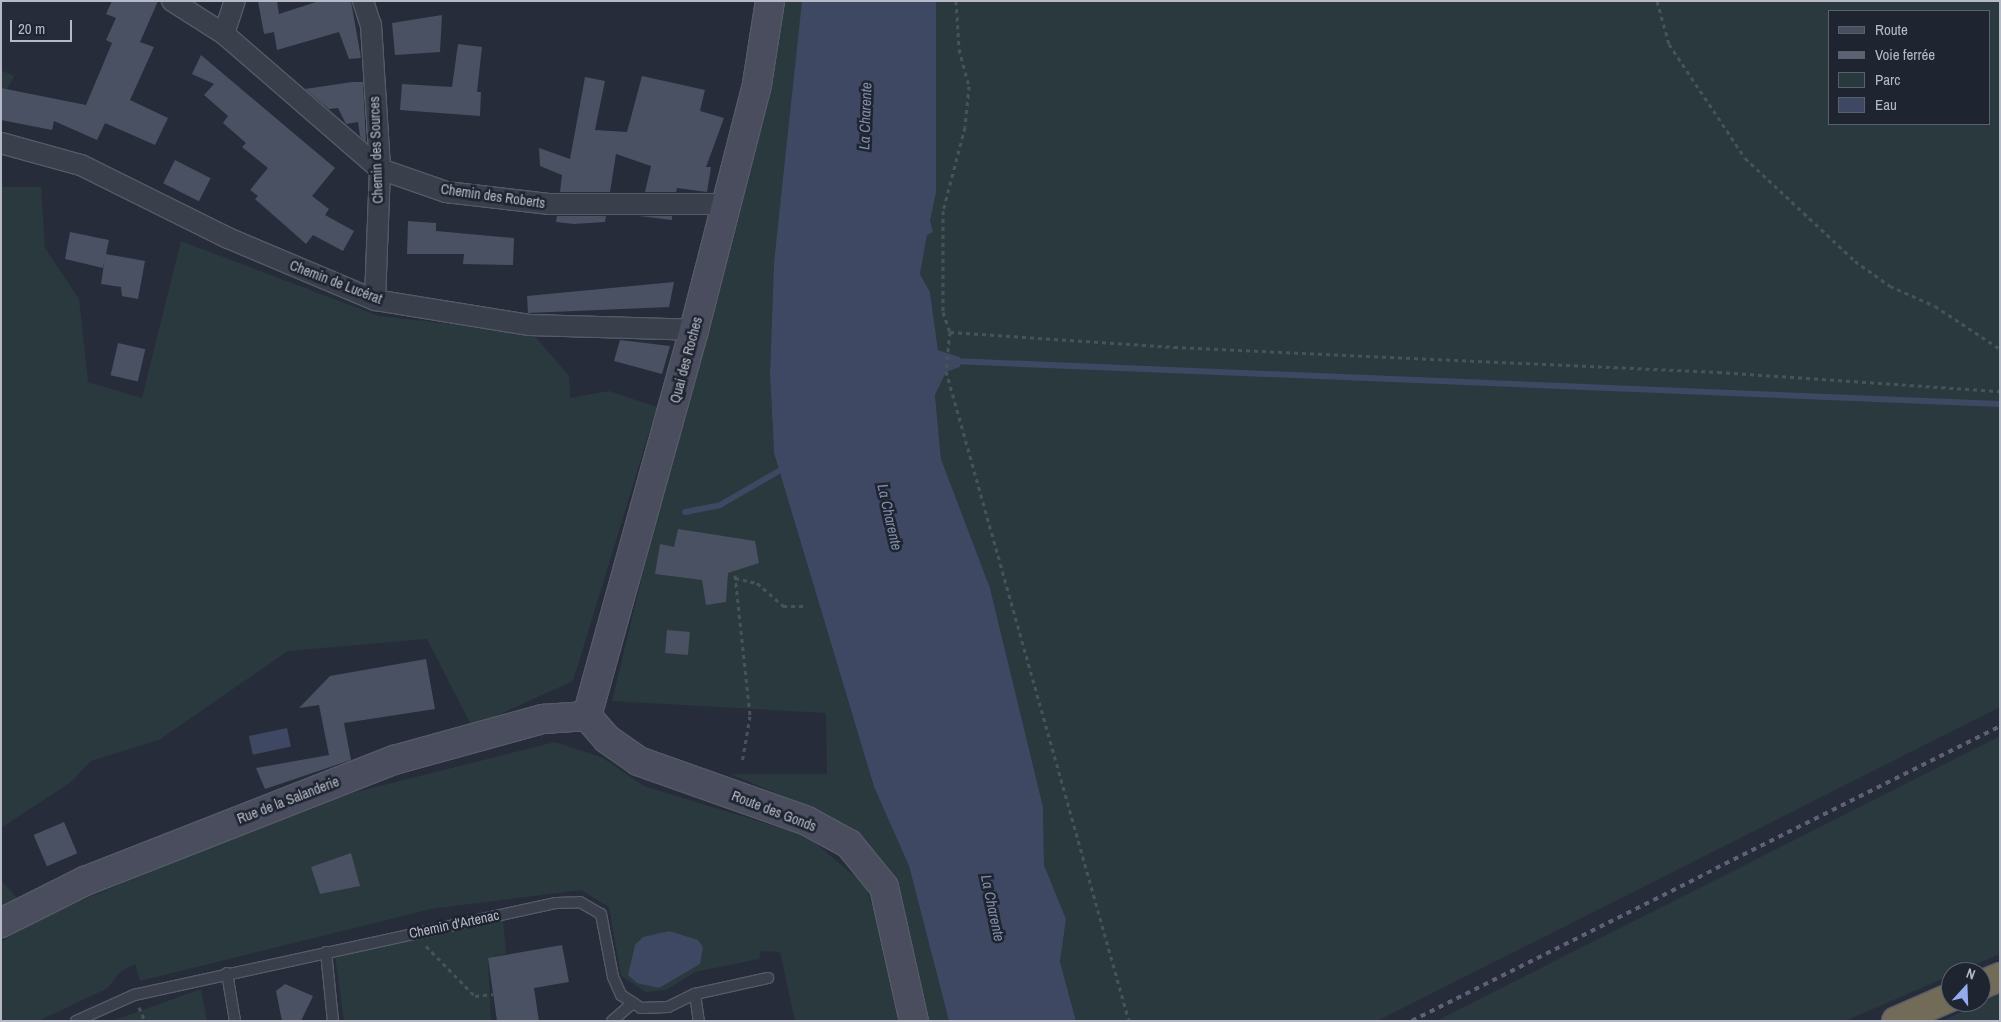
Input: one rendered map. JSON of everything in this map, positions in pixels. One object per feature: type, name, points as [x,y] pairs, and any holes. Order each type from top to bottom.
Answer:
[{"type":"highway","points":[[1896,1021],[1941,1002]]},
{"type":"street","name":"Chemin des Roberts","points":[[172,1],[224,34],[380,169],[446,192],[550,204],[726,204]]},
{"type":"street","points":[[224,34],[235,1]]},
{"type":"street","name":"Chemin des Sources","points":[[363,1],[371,25],[380,169],[375,300]]},
{"type":"street","name":"Quai des Roches","points":[[587,716],[694,330],[757,84],[770,1]]},
{"type":"street","name":"Chemin de Lucérat","points":[[1,143],[81,165],[228,238],[375,300],[530,325],[694,330]]},
{"type":"street","name":"Rue de la Salanderie","points":[[1,923],[84,881],[385,764],[543,719],[587,716]]},
{"type":"street","name":"Route des Gonds","points":[[587,716],[607,739],[638,761],[807,821],[849,844],[884,887],[914,1021]]},
{"type":"lane","name":"Chemin d'Artenac","points":[[76,1021],[134,995],[227,973],[414,933],[580,902],[601,914],[613,977],[621,995],[634,1003]]},
{"type":"lane","points":[[326,952],[333,1021]]},
{"type":"lane","points":[[227,973],[235,1021]]},
{"type":"lane","points":[[612,1021],[634,1003],[641,1008],[668,1007],[695,994],[768,978]]},
{"type":"lane","points":[[695,994],[699,1021]]},
{"type":"path","points":[[956,1],[960,49],[968,86],[965,127],[943,211],[943,312],[950,332],[946,353],[946,372],[1129,1021]]},
{"type":"path","points":[[1657,1],[1669,44],[1745,158],[1855,261],[2000,349]]},
{"type":"path","points":[[950,332],[1174,347],[1718,372],[2000,391]]},
{"type":"path","points":[[742,763],[750,716],[735,577],[758,583],[783,606],[805,606]]},
{"type":"path","points":[[414,933],[475,996],[493,994]]},
{"type":"green space","points":[[781,1],[803,1],[774,262],[770,374],[774,453],[874,787],[909,866],[949,1021],[929,1021],[900,915],[850,833],[793,800],[730,774],[827,774],[826,713],[612,701]]},
{"type":"green space","points":[[936,1],[2000,1],[2000,707],[1377,1021],[1076,1021],[1060,962],[1066,919],[1044,865],[1043,807],[990,588],[941,459],[935,395],[946,371],[960,367],[960,357],[938,350],[930,292],[920,274],[927,235],[933,232],[930,221],[936,193]]},
{"type":"green space","points":[[1,70],[14,76],[2,98],[1,98]]},
{"type":"green space","points":[[1,187],[41,187],[45,248],[79,299],[88,382],[142,398],[181,241],[379,316],[532,333],[569,376],[570,398],[609,391],[657,407],[573,681],[472,727],[427,639],[288,651],[159,740],[91,761],[71,782],[1,828]]},
{"type":"green space","points":[[2000,736],[2000,954],[1981,962],[1941,962],[1941,980],[1845,1021],[1436,1021]]},
{"type":"green space","points":[[555,742],[603,758],[644,786],[807,836],[865,885],[882,932],[902,1021],[795,1021],[780,952],[761,951],[759,959],[695,972],[666,990],[646,992],[621,976],[609,907],[581,890],[431,909],[140,981],[135,964],[120,972],[108,988],[38,1021],[1,1021],[1,942],[48,915],[308,804]]},
{"type":"green space","points":[[1,880],[17,898],[1,908]]},
{"type":"green space","points":[[503,920],[506,954],[488,958],[491,1021],[344,1021],[335,955]]},
{"type":"green space","points":[[201,989],[207,1021],[112,1021],[129,1015]]},
{"type":"green space","points":[[2000,994],[2000,1021],[1942,1021],[1961,1012],[1991,1012],[1991,998]]},
{"type":"water","name":"La Charente","points":[[802,1],[936,1],[936,193],[930,221],[933,232],[927,235],[920,274],[930,292],[938,350],[960,357],[960,367],[946,372],[935,395],[941,459],[990,588],[1043,807],[1044,865],[1066,919],[1060,962],[1076,1021],[949,1021],[909,866],[874,787],[774,453],[770,374],[774,262]]},
{"type":"water","points":[[287,728],[291,747],[253,755],[249,736]]},
{"type":"water","points":[[669,931],[698,940],[703,947],[700,964],[659,988],[637,983],[628,975],[635,945],[643,937]]},
{"type":"building","points":[[112,1],[158,1],[140,42],[154,47],[130,100],[168,118],[155,145],[105,123],[97,140],[54,121],[52,130],[1,120],[1,88],[86,105],[112,43],[106,40],[116,18],[106,14]]},
{"type":"building","points":[[258,1],[277,1],[279,14],[319,1],[351,1],[361,58],[349,59],[339,32],[277,50],[274,32],[264,34]]},
{"type":"building","points":[[442,15],[440,52],[395,55],[392,23]]},
{"type":"building","points":[[458,44],[482,47],[477,92],[481,92],[480,116],[400,110],[402,84],[452,87]]},
{"type":"building","points":[[201,55],[335,168],[312,196],[329,209],[325,215],[354,231],[343,251],[313,235],[306,244],[255,199],[258,196],[250,190],[268,168],[242,147],[246,143],[223,123],[228,116],[204,95],[214,84],[192,74]]},
{"type":"building","points":[[642,76],[705,90],[700,111],[724,118],[706,167],[711,167],[707,192],[677,188],[676,192],[645,192],[651,166],[616,154],[610,192],[560,192],[562,175],[540,166],[539,148],[570,159],[585,77],[605,81],[595,130],[627,132]]},
{"type":"building","points":[[363,82],[366,142],[360,136],[358,122],[346,124],[338,108],[329,109],[305,89]]},
{"type":"building","points":[[175,160],[211,178],[199,201],[163,183]]},
{"type":"building","points":[[557,216],[606,216],[605,222],[574,224],[556,222]]},
{"type":"building","points":[[639,216],[672,216],[672,220]]},
{"type":"building","points":[[408,221],[436,223],[436,231],[514,238],[513,265],[463,264],[464,254],[407,254]]},
{"type":"building","points":[[70,232],[109,240],[106,254],[145,261],[138,299],[122,296],[121,287],[101,284],[105,257],[103,268],[65,259]]},
{"type":"building","points":[[674,282],[669,307],[528,313],[527,296]]},
{"type":"building","points":[[620,340],[670,346],[662,374],[614,361]]},
{"type":"building","points":[[118,343],[145,349],[138,381],[111,375]]},
{"type":"building","points":[[678,529],[755,541],[759,563],[728,573],[726,602],[706,605],[702,580],[655,574],[660,544],[674,547]]},
{"type":"building","points":[[667,630],[690,632],[688,655],[665,653]]},
{"type":"building","points":[[426,659],[435,709],[344,723],[351,760],[265,789],[256,768],[329,755],[319,705],[299,708],[330,676]]},
{"type":"building","points":[[64,822],[77,853],[47,866],[34,835]]},
{"type":"building","points":[[351,853],[360,886],[320,894],[311,867]]},
{"type":"building","points":[[562,945],[569,982],[534,988],[539,1021],[497,1021],[488,958]]},
{"type":"building","points":[[285,984],[313,996],[301,1021],[282,1021],[276,991]]},
{"type":"waterway","points":[[952,361],[2000,404]]},
{"type":"waterway","points":[[685,512],[720,505],[779,471]]},
{"type":"railway","points":[[1412,1021],[2000,726]]}]
